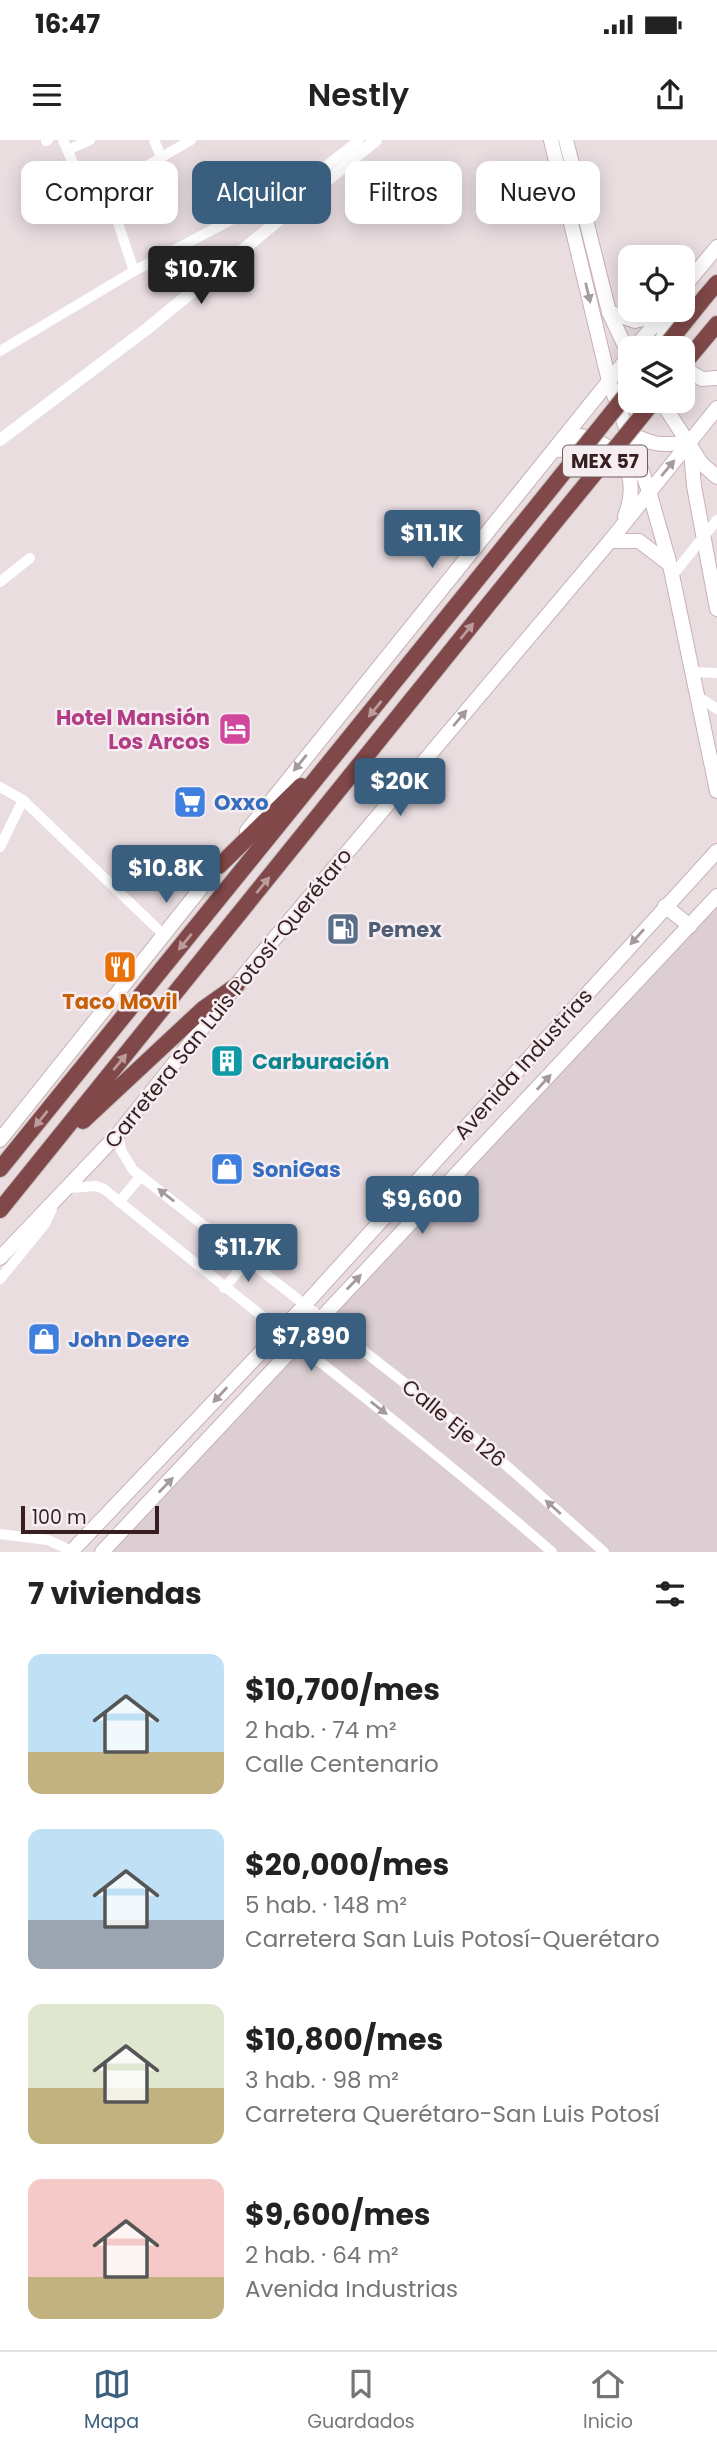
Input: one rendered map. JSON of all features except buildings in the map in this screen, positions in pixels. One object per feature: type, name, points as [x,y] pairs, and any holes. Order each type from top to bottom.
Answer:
[{"type":"highway","points":[[674,336],[717,283]]},
{"type":"highway","points":[[695,350],[717,324]]},
{"type":"highway","name":"MEX 57","points":[[0,1169],[351,739],[618,405]]},
{"type":"highway","name":"MEX 57","points":[[0,1210],[644,413]]},
{"type":"highway","points":[[219,866],[351,739]]},
{"type":"highway","points":[[41,1161],[203,1009],[237,985]]},
{"type":"main road","points":[[551,140],[609,381],[649,491],[671,570],[717,791]]},
{"type":"main road","points":[[566,140],[609,312],[620,336]]},
{"type":"main road","points":[[695,273],[717,247]]},
{"type":"main road","points":[[609,312],[618,315]]},
{"type":"main road","points":[[645,336],[657,322]]},
{"type":"main road","points":[[1,1138],[534,471],[618,370]]},
{"type":"main road","points":[[695,374],[702,379],[717,378]]},
{"type":"main road","name":"Carretera San Luis Potosí-Querétaro","points":[[0,1258],[118,1134],[237,985],[610,541],[717,408]]},
{"type":"main road","points":[[670,413],[690,441],[702,464],[717,477]]},
{"type":"main road","points":[[625,429],[640,440],[661,445],[690,441]]},
{"type":"main road","points":[[534,471],[581,436],[607,446],[623,461],[632,484],[631,501],[621,527]]},
{"type":"main road","points":[[690,441],[703,537],[717,609]]},
{"type":"main road","points":[[610,541],[639,541],[671,570]]},
{"type":"main road","name":"Avenida Industrias","points":[[73,1552],[281,1331],[665,905],[717,851]]},
{"type":"main road","name":"Avenida Industrias","points":[[102,1552],[717,896]]},
{"type":"main road","points":[[665,905],[690,926]]},
{"type":"main road","points":[[506,1083],[526,1100]]},
{"type":"street","points":[[72,161],[65,145],[90,140]]},
{"type":"street","points":[[154,140],[161,157]]},
{"type":"street","points":[[155,161],[191,140]]},
{"type":"street","points":[[340,140],[348,156]]},
{"type":"street","points":[[331,175],[359,140]]},
{"type":"street","points":[[331,166],[376,140]]},
{"type":"street","points":[[118,224],[134,271]]},
{"type":"street","points":[[0,351],[134,271],[224,224]]},
{"type":"street","points":[[0,440],[148,328],[274,224]]},
{"type":"street","points":[[671,570],[717,520]]},
{"type":"street","points":[[0,582],[30,558]]},
{"type":"street","points":[[691,672],[717,673]]},
{"type":"street","points":[[696,696],[717,709]]},
{"type":"street","points":[[0,787],[23,800],[165,936]]},
{"type":"street","points":[[0,847],[23,800]]},
{"type":"street","name":"Calle Eje 126","points":[[118,1134],[126,1159],[141,1176],[481,1443],[604,1552]]},
{"type":"street","points":[[119,1202],[141,1176]]},
{"type":"street","name":"Calle Eje 126","points":[[69,1188],[96,1186],[119,1202],[224,1288],[458,1471],[552,1552]]},
{"type":"street","points":[[0,1279],[45,1224],[55,1202]]},
{"type":"street","points":[[224,1288],[248,1260]]},
{"type":"street","points":[[0,1534],[48,1540],[73,1552]]},
{"type":"shaded area","points":[[717,902],[717,1552],[105,1552]]},
{"type":"place","name":"Hotel Mansión Los Arcos","points":[[235,729]]},
{"type":"place","name":"Oxxo","points":[[190,802]]},
{"type":"place","name":"Pemex","points":[[343,929]]},
{"type":"place","name":"Taco Movil","points":[[120,967]]},
{"type":"place","name":"Carburación","points":[[227,1061]]},
{"type":"place","name":"SoniGas","points":[[227,1169]]},
{"type":"place","name":"John Deere","points":[[44,1339]]}]
